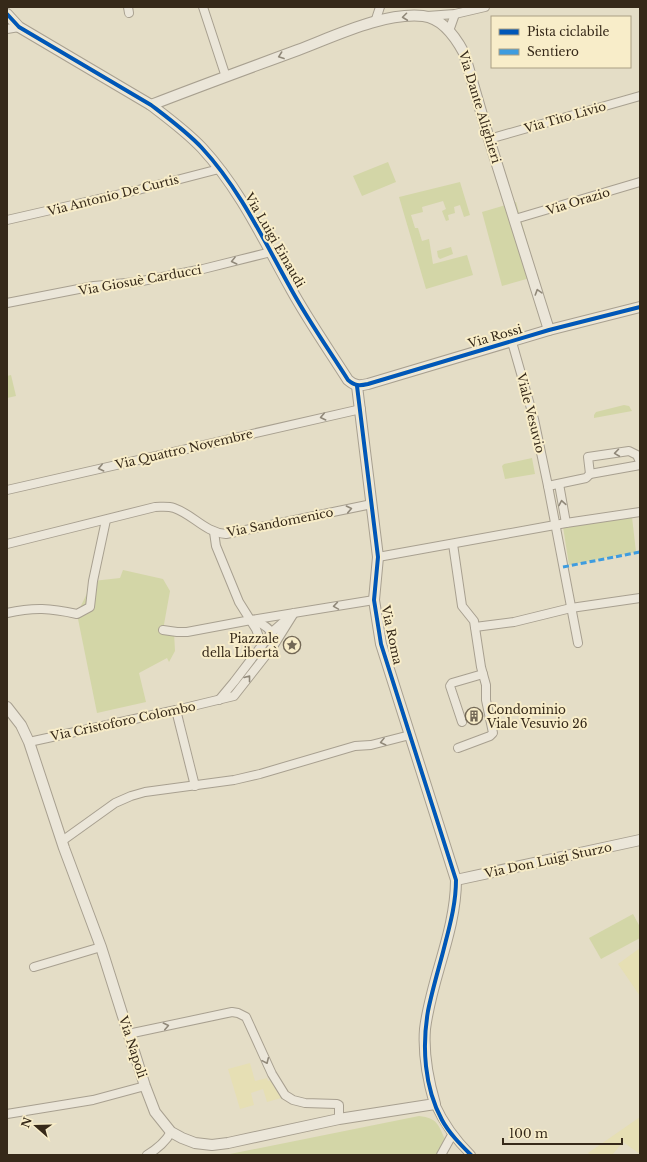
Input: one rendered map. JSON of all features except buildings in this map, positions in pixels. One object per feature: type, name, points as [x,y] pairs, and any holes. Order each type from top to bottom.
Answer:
[{"type":"street","points":[[203,7],[226,77]]},
{"type":"street","points":[[374,22],[380,7]]},
{"type":"street","points":[[151,105],[374,22],[410,16],[455,14],[485,7]]},
{"type":"street","name":"Via Luigi Einaudi","points":[[7,14],[19,27],[151,105],[169,118],[202,148],[248,209],[292,290],[348,380],[357,386]]},
{"type":"street","points":[[449,32],[455,14]]},
{"type":"street","name":"Via Dante Alighieri","points":[[424,16],[437,22],[449,32],[458,41],[464,53],[489,139],[516,219],[549,330]]},
{"type":"street","points":[[7,29],[19,27]]},
{"type":"street","name":"Via Tito Livio","points":[[489,139],[640,96]]},
{"type":"street","name":"Via Antonio De Curtis","points":[[7,220],[138,190],[219,169]]},
{"type":"street","name":"Via Orazio","points":[[516,219],[640,182]]},
{"type":"street","name":"Via Giosuè Carducci","points":[[7,303],[94,286],[137,282],[203,269],[272,252]]},
{"type":"street","name":"Via Rossi","points":[[357,386],[549,330],[640,307]]},
{"type":"street","name":"Viale Vesuvio","points":[[512,342],[534,419],[578,643]]},
{"type":"street","name":"Via Roma","points":[[357,386],[361,408],[378,557],[374,600],[383,655],[456,880]]},
{"type":"street","name":"Via Quattro Novembre","points":[[7,490],[361,408]]},
{"type":"street","points":[[548,486],[586,478],[590,474],[640,464],[636,455],[629,451],[588,457],[590,474]]},
{"type":"street","points":[[559,484],[566,523]]},
{"type":"street","name":"Via Sandomenico","points":[[7,544],[155,507],[166,506],[178,510],[214,532],[226,534],[372,504]]},
{"type":"street","points":[[378,557],[566,523],[640,512]]},
{"type":"street","points":[[7,613],[28,609],[54,609],[77,614],[90,607],[92,581],[106,520]]},
{"type":"street","points":[[214,532],[216,546],[239,602],[256,629],[262,645]]},
{"type":"street","points":[[453,544],[462,606],[464,611],[473,619],[475,627],[486,685],[486,700],[492,734],[458,748]]},
{"type":"street","points":[[475,627],[514,622],[571,608],[640,598]]},
{"type":"street","points":[[163,630],[187,632],[374,600]]},
{"type":"street","points":[[218,700],[234,682],[272,632],[294,613]]},
{"type":"street","name":"Via Cristoforo Colombo","points":[[28,742],[231,697],[236,694],[274,645],[294,613]]},
{"type":"street","points":[[251,620],[263,624],[272,632],[274,645]]},
{"type":"street","points":[[462,722],[450,686],[452,683],[483,674]]},
{"type":"street","name":"Via Napoli","points":[[7,707],[21,725],[28,742],[101,947],[145,1086],[161,1121],[171,1132],[189,1141],[212,1145],[228,1143],[339,1119],[435,1104]]},
{"type":"street","points":[[176,710],[195,786]]},
{"type":"street","points":[[62,841],[115,803],[131,796],[145,792],[230,781],[260,774],[355,746],[371,745],[410,735]]},
{"type":"street","name":"Via Don Luigi Sturzo","points":[[456,880],[640,840]]},
{"type":"street","points":[[456,880],[456,895],[452,918],[428,1009],[425,1030],[427,1077],[435,1104],[442,1120],[452,1135],[471,1155]]},
{"type":"street","points":[[34,966],[101,947]]},
{"type":"street","points":[[128,1034],[232,1012],[238,1013],[246,1017],[272,1074],[285,1095],[293,1100],[305,1103],[337,1104],[339,1119]]},
{"type":"street","points":[[7,1114],[93,1100],[145,1086]]},
{"type":"street","points":[[148,1155],[162,1144],[171,1132]]},
{"type":"street","points":[[441,1155],[452,1135]]},
{"type":"shaded area","points":[[640,948],[640,996],[618,964]]},
{"type":"shaded area","points":[[250,1063],[255,1081],[267,1078],[268,1081],[270,1080],[281,1098],[267,1102],[263,1089],[251,1093],[254,1105],[240,1109],[228,1069]]},
{"type":"shaded area","points":[[640,1117],[640,1154],[623,1142],[612,1155],[590,1155],[588,1153]]},
{"type":"green space","points":[[388,162],[396,182],[362,196],[353,176]]},
{"type":"green space","points":[[460,182],[470,215],[464,217],[460,205],[454,207],[455,213],[448,215],[449,220],[446,221],[442,211],[446,209],[443,201],[422,207],[423,212],[411,215],[415,228],[418,228],[422,241],[429,239],[433,264],[467,255],[473,275],[426,289],[399,197]]},
{"type":"green space","points":[[516,202],[537,276],[502,286],[482,212]]},
{"type":"green space","points":[[451,247],[453,254],[440,259],[438,257],[437,251]]},
{"type":"green space","points":[[11,375],[16,396],[7,398],[7,376]]},
{"type":"green space","points":[[624,405],[629,406],[632,411],[594,418],[596,412]]},
{"type":"green space","points":[[532,458],[535,474],[505,479],[502,466],[504,464]]},
{"type":"green space","points":[[632,517],[636,552],[569,565],[563,527]]},
{"type":"green space","points":[[123,570],[163,579],[170,591],[163,630],[174,632],[175,651],[169,662],[167,658],[139,673],[146,702],[97,713],[77,614],[93,581],[120,578]]},
{"type":"green space","points":[[633,914],[640,927],[640,938],[601,959],[589,938]]},
{"type":"green space","points":[[419,1116],[430,1118],[437,1123],[446,1141],[437,1155],[225,1155]]},
{"type":"marked path","points":[[563,567],[640,552]]},
{"type":"cycle path","points":[[7,14],[19,27],[151,105],[184,131],[202,148],[216,164],[240,198],[304,312],[348,380],[355,384],[368,384],[549,330],[640,307]]},
{"type":"cycle path","points":[[357,386],[378,557],[374,600],[381,644],[456,880],[452,916],[433,989],[426,1024],[425,1052],[428,1080],[431,1094],[442,1120],[451,1134],[471,1155]]},
{"type":"place","name":"Piazzale della Libertà","points":[[292,645]]},
{"type":"place","name":"Condominio Viale Vesuvio 26","points":[[474,716]]}]
